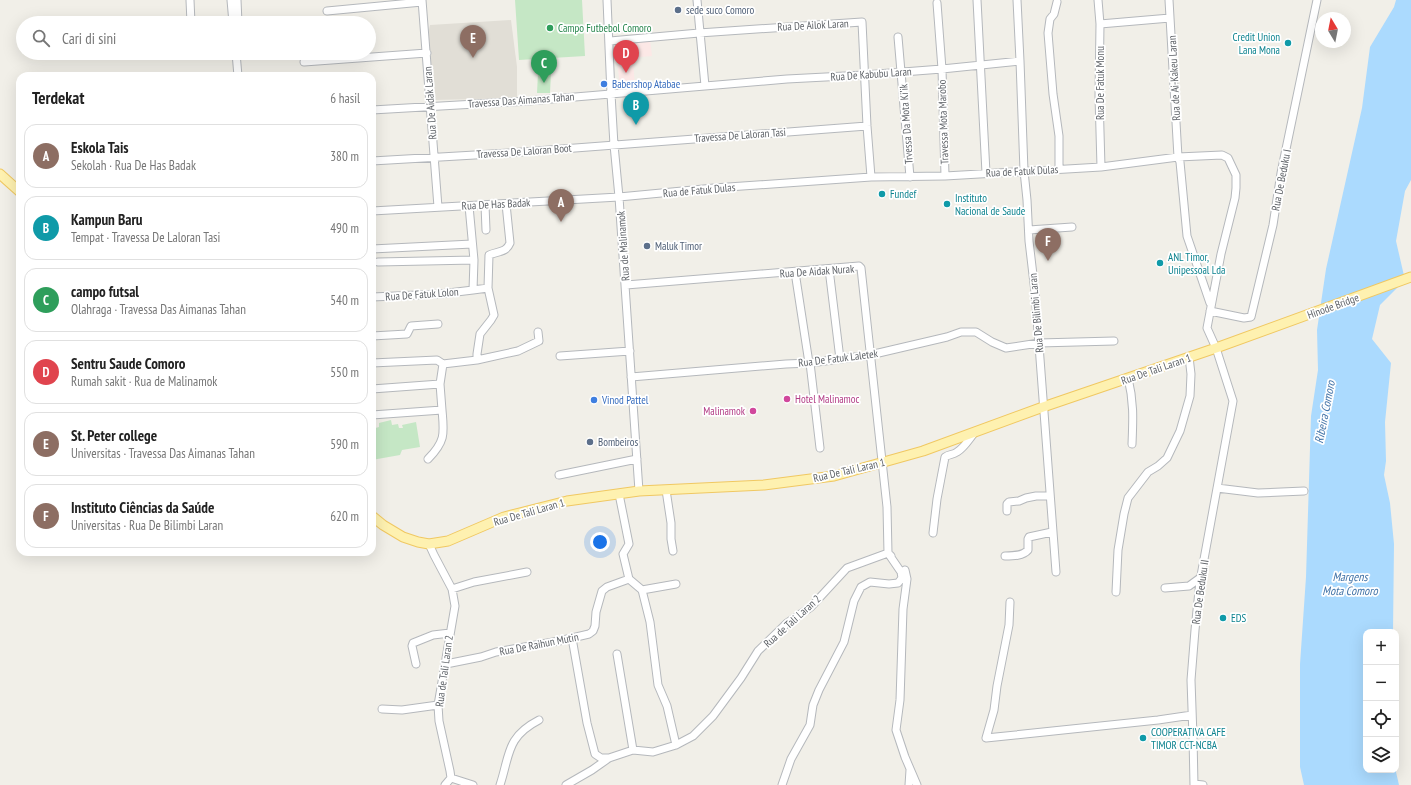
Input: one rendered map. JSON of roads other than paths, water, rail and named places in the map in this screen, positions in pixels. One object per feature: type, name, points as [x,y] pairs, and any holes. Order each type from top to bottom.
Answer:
[{"type":"main road","points":[[0,174],[16,188]]},
{"type":"main road","name":"Hinode Bridge","points":[[1255,334],[1411,277]]},
{"type":"main road","name":"Rua De Tali Laran 1","points":[[430,544],[448,541],[515,514],[566,501],[639,491],[764,486],[834,476],[923,451],[1043,407],[1255,334]]},
{"type":"main road","points":[[376,519],[403,537],[430,544]]},
{"type":"street","points":[[190,0],[191,16]]},
{"type":"street","points":[[231,0],[232,16]]},
{"type":"street","points":[[237,0],[238,16]]},
{"type":"street","name":"Rua de Malinamok","points":[[607,0],[614,145],[620,197],[639,491]]},
{"type":"street","points":[[697,0],[699,33],[706,86]]},
{"type":"street","points":[[977,0],[986,173]]},
{"type":"street","points":[[1017,0],[1024,171]]},
{"type":"street","name":"Rua De Fatuk Monu","points":[[1098,0],[1100,24],[1099,96],[1101,167]]},
{"type":"street","name":"Rua de Ai-Kakeu Laran","points":[[1169,0],[1178,157],[1180,162],[1187,236],[1210,308]]},
{"type":"street","name":"Rua De Beduku I","points":[[1210,308],[1244,318],[1251,317],[1273,224],[1281,173],[1317,0]]},
{"type":"street","points":[[327,11],[422,1]]},
{"type":"street","name":"Rua De Aidak Laran","points":[[422,1],[438,207]]},
{"type":"street","points":[[1057,2],[1054,14],[1050,19],[1048,33],[1053,94],[1059,136],[1059,169]]},
{"type":"street","name":"Travessa Mota Marobo","points":[[937,3],[942,69],[945,176]]},
{"type":"street","points":[[1100,24],[1170,18]]},
{"type":"street","name":"Rua De Ailok Laran","points":[[610,41],[699,33],[862,22],[871,177]]},
{"type":"street","name":"Trvessa Da Mota Ki’ik","points":[[898,37],[910,177]]},
{"type":"street","points":[[376,57],[427,53]]},
{"type":"street","points":[[237,60],[238,72]]},
{"type":"street","points":[[241,60],[242,72]]},
{"type":"street","points":[[304,62],[331,60]]},
{"type":"street","name":"Rua De Kabubu Laran","points":[[611,94],[788,79],[981,66],[1020,60]]},
{"type":"street","name":"Travessa Das Aimanas Tahan","points":[[376,110],[528,101],[611,94]]},
{"type":"street","name":"Travessa De Laloran Tasi","points":[[614,145],[867,126]]},
{"type":"street","name":"Travessa De Laloran Boot","points":[[376,161],[614,145]]},
{"type":"street","name":"Rua de Fatuk Dulas","points":[[620,197],[714,188],[871,177],[945,176],[1101,167],[1178,157],[1222,155],[1228,158],[1236,175],[1235,198],[1221,254],[1207,328],[1216,348],[1233,401]]},
{"type":"street","name":"Rua De Bilimbi Laran","points":[[1024,171],[1039,342],[1049,496],[1056,572]]},
{"type":"street","name":"Rua De Has Badak","points":[[376,211],[620,197]]},
{"type":"street","points":[[477,360],[480,334],[494,315],[488,288],[489,255],[504,251],[510,243],[506,204]]},
{"type":"street","points":[[485,205],[486,230]]},
{"type":"street","points":[[469,206],[474,260],[473,290]]},
{"type":"street","points":[[1029,230],[1072,227]]},
{"type":"street","points":[[376,249],[472,244]]},
{"type":"street","points":[[378,262],[474,260]]},
{"type":"street","name":"Rua De Aidak Nurak","points":[[626,285],[859,266],[861,268],[887,507],[888,553]]},
{"type":"street","points":[[829,269],[840,359]]},
{"type":"street","points":[[795,272],[820,448]]},
{"type":"street","name":"Rua De Fatuk Lolon","points":[[376,297],[440,294],[488,288]]},
{"type":"street","points":[[376,336],[407,334],[411,326],[438,324]]},
{"type":"street","points":[[376,363],[437,360],[443,364],[477,360],[518,351],[539,340],[538,332]]},
{"type":"street","name":"Rua De Fatuk Laletek","points":[[631,377],[809,363],[870,355],[947,337],[961,332],[976,332],[992,342],[1006,348],[1039,342],[1114,341]]},
{"type":"street","points":[[560,356],[630,351]]},
{"type":"street","points":[[1116,592],[1118,550],[1128,498],[1148,472],[1167,458],[1180,431],[1190,396],[1192,374],[1189,357]]},
{"type":"street","points":[[428,459],[437,451],[444,435],[440,384],[443,364]]},
{"type":"street","points":[[1128,378],[1133,396],[1132,444]]},
{"type":"street","points":[[376,389],[440,384]]},
{"type":"street","name":"Rua De Beduku II","points":[[1194,784],[1190,680],[1200,578],[1233,401]]},
{"type":"street","points":[[376,415],[442,410]]},
{"type":"street","points":[[933,533],[937,499],[945,458],[947,455],[956,453],[965,445],[975,432]]},
{"type":"street","points":[[559,475],[637,459]]},
{"type":"street","points":[[1217,488],[1258,493],[1304,491]]},
{"type":"street","points":[[666,490],[671,523],[673,551]]},
{"type":"street","points":[[619,494],[629,544],[623,554],[629,580],[642,590],[650,622],[658,686],[667,706],[676,745]]},
{"type":"street","points":[[1007,511],[1007,504],[1009,502],[1036,496],[1049,496]]},
{"type":"street","points":[[1005,556],[1017,556],[1026,553],[1028,550],[1029,537],[1052,532]]},
{"type":"street","name":"Rua de Tali Laran 2","points":[[430,544],[434,555],[452,589],[455,606],[438,706],[439,721],[451,778]]},
{"type":"street","points":[[888,553],[905,569],[907,579],[903,609],[900,700],[896,730],[917,785]]},
{"type":"street","points":[[782,785],[790,762],[810,724],[813,705],[844,642],[854,601],[861,587],[870,582],[890,584],[898,583],[902,578],[901,572],[888,553]]},
{"type":"street","name":"Rua de Tali Laran 2","points":[[566,785],[586,774],[609,758],[633,750],[653,752],[676,745],[693,736],[713,716],[741,678],[758,651],[787,623],[811,607],[847,568],[888,553]]},
{"type":"street","points":[[452,589],[474,582],[527,572]]},
{"type":"street","points":[[1165,588],[1189,586],[1200,578]]},
{"type":"street","name":"Rua De Raihun Mutin","points":[[446,664],[481,657],[496,652],[589,634],[593,631],[595,626],[597,605],[602,590],[629,580]]},
{"type":"street","points":[[642,590],[676,584]]},
{"type":"street","points":[[1010,602],[1008,625],[994,710],[986,738],[1192,715]]},
{"type":"street","points":[[416,664],[412,646],[413,643],[433,635],[450,634]]},
{"type":"street","points":[[572,638],[594,754],[601,758],[609,758]]},
{"type":"street","points":[[617,654],[633,750]]},
{"type":"street","points":[[382,708],[402,710],[438,706]]},
{"type":"street","points":[[500,785],[505,771],[509,751],[516,737],[539,720]]},
{"type":"street","points":[[909,785],[910,767]]},
{"type":"street","points":[[445,785],[451,778],[473,785]]},
{"type":"street","points":[[1194,784],[1203,785]]},
{"type":"water","name":"Margens Mota Comoro","points":[[1396,0],[1411,0],[1411,180],[1405,191],[1396,241],[1405,280],[1380,305],[1372,339],[1391,363],[1385,422],[1386,461],[1384,475],[1390,503],[1394,544],[1393,629],[1363,629],[1363,773],[1396,773],[1399,785],[1304,785],[1300,767],[1300,664],[1306,577],[1311,416],[1318,370],[1317,330],[1326,269],[1362,108],[1370,47],[1394,7]]},
{"type":"place","name":"sede suco Comoro","points":[[678,10]]},
{"type":"place","name":"Campo Futbebol Comoro","points":[[550,28]]},
{"type":"place","name":"Credit Union Lana Mona","points":[[1288,43]]},
{"type":"place","name":"St. Peter college","points":[[473,58]]},
{"type":"place","name":"Sentru Saude Comoro","points":[[626,73]]},
{"type":"place","name":"campo futsal","points":[[544,83]]},
{"type":"place","name":"Babershop Atabae","points":[[604,84]]},
{"type":"place","name":"Kampun Baru","points":[[636,125]]},
{"type":"place","name":"Fundef","points":[[882,194]]},
{"type":"place","name":"Instituto Nacional de Saude","points":[[947,204]]},
{"type":"place","name":"Eskola Tais","points":[[561,222]]},
{"type":"place","name":"Maluk Timor","points":[[647,246]]},
{"type":"place","name":"Instituto Ciências da Saúde","points":[[1048,261]]},
{"type":"place","name":"ANL Timor, Unipessoal Lda","points":[[1160,263]]},
{"type":"place","name":"Hotel Malinamoc","points":[[787,399]]},
{"type":"place","name":"Vinod Pattel","points":[[594,400]]},
{"type":"place","name":"Malinamok","points":[[753,411]]},
{"type":"place","name":"Bombeiros","points":[[590,442]]},
{"type":"place","name":"EDS","points":[[1223,618]]},
{"type":"place","name":"COOPERATIVA CAFE TIMOR CCT-NCBA","points":[[1143,738]]},
{"type":"water label","name":"Ribeira Comoro","points":[[1325,412]]}]
